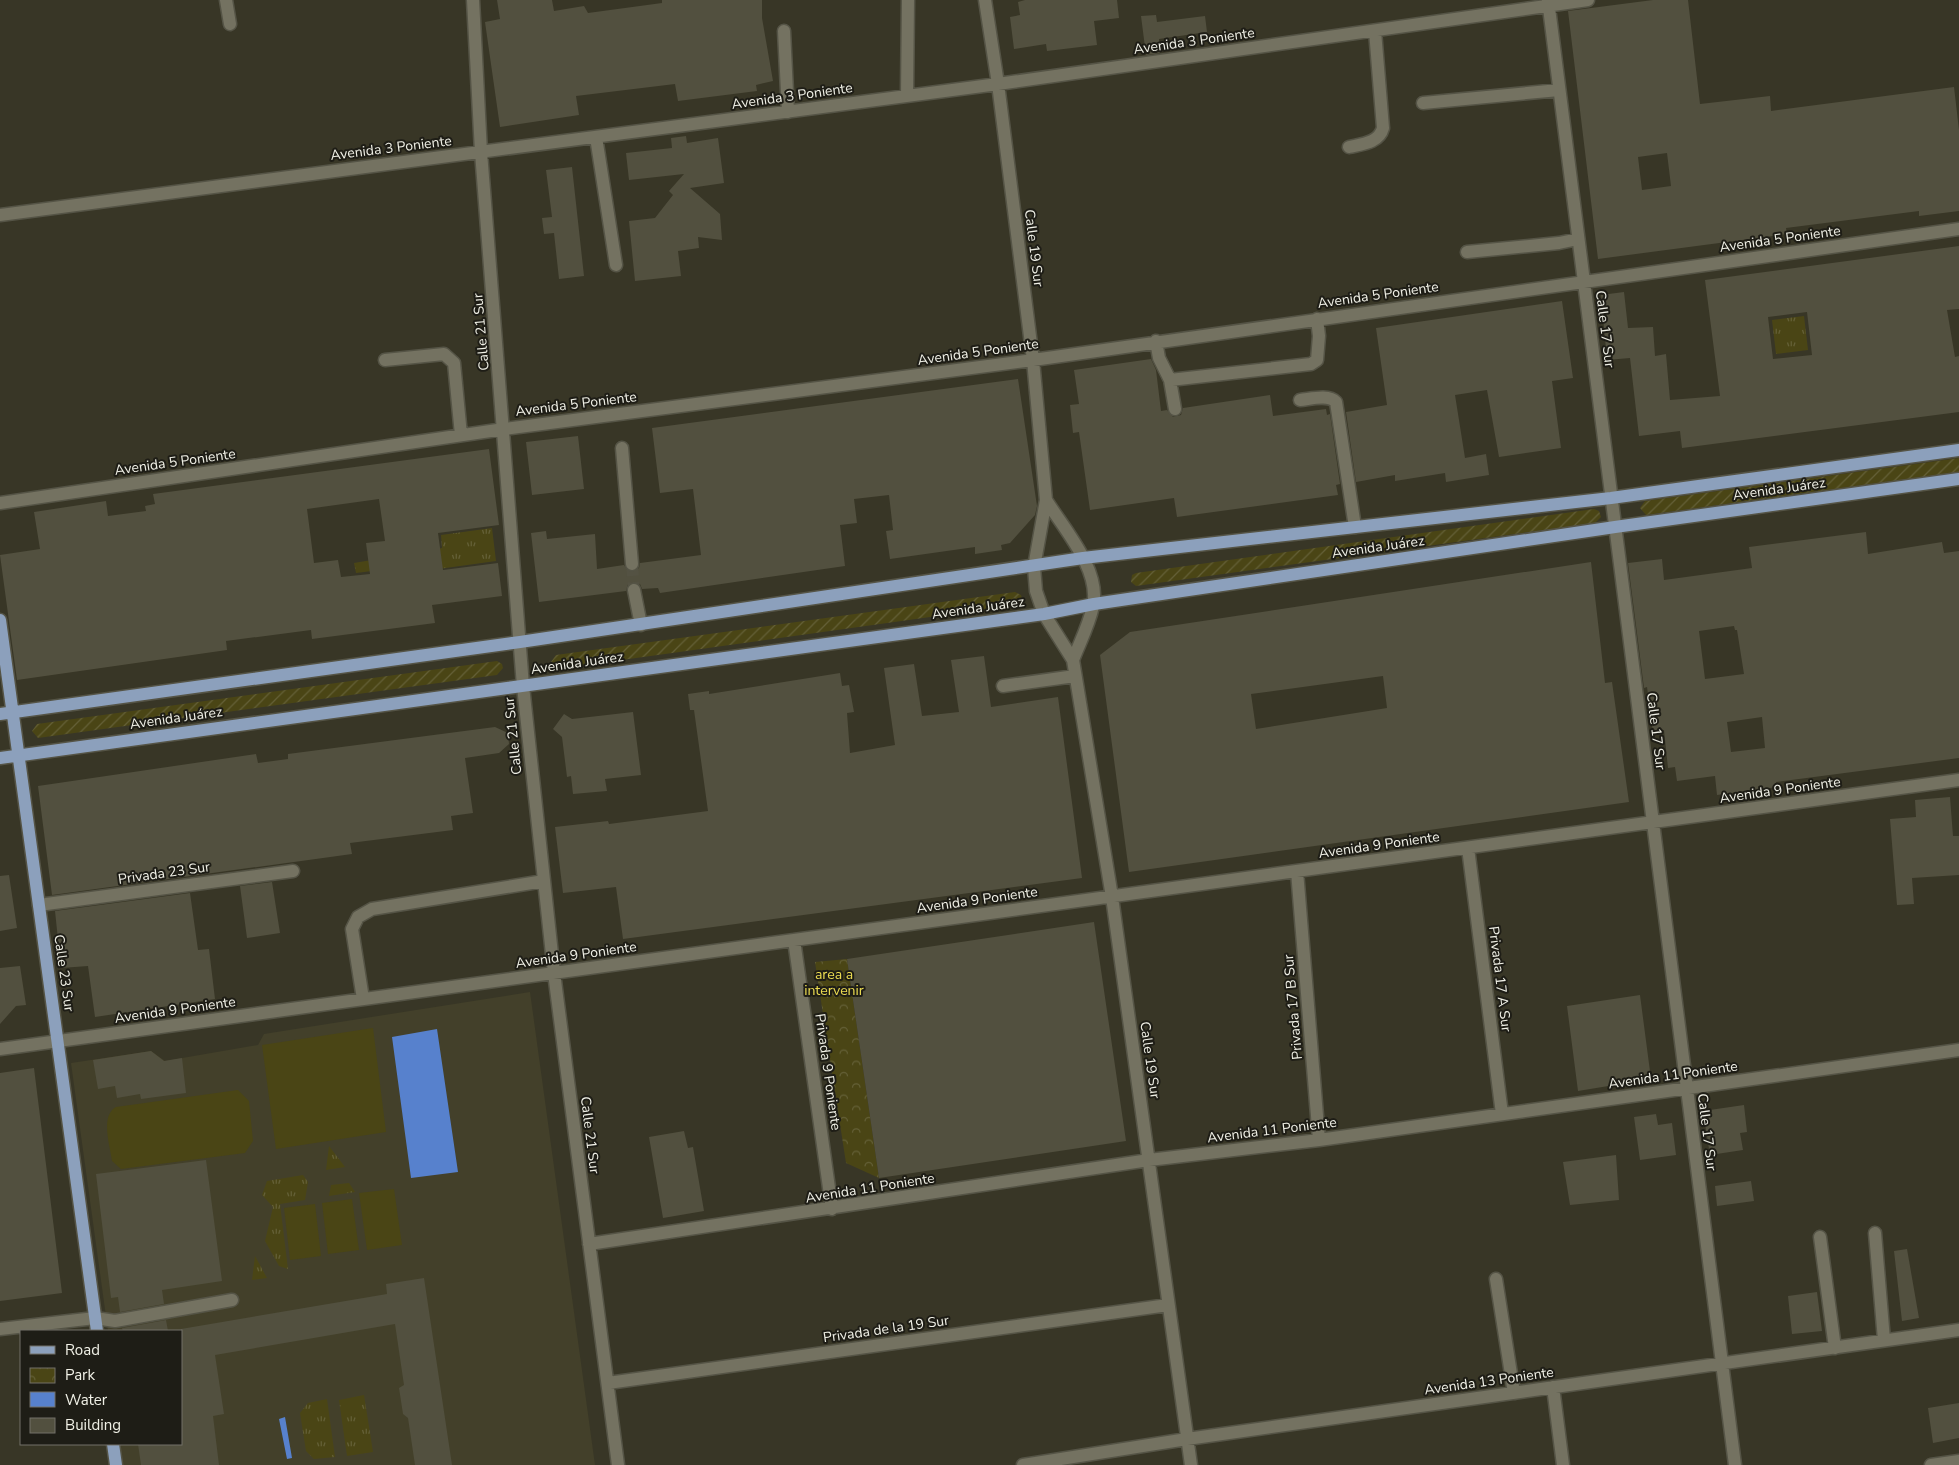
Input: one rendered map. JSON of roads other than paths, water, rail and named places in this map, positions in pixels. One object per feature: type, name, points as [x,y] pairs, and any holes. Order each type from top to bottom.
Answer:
[{"type":"main road","name":"Avenida Juárez","points":[[6,713],[641,625],[1034,567],[1083,558],[1611,498],[1959,450]]},
{"type":"main road","name":"Avenida Juárez","points":[[0,758],[1044,614],[1094,604],[1615,527],[1959,479]]},
{"type":"main road","name":"Calle 23 Sur","points":[[0,620],[6,713],[19,755],[97,1330]]},
{"type":"main road","points":[[113,1445],[116,1465]]},
{"type":"street","points":[[226,0],[230,24]]},
{"type":"street","name":"Calle 21 Sur","points":[[473,0],[481,152],[523,686],[554,973],[618,1465]]},
{"type":"street","points":[[907,96],[908,0]]},
{"type":"street","name":"Calle 19 Sur","points":[[985,0],[998,84],[1033,360],[1046,500],[1034,567],[1036,591],[1044,614],[1072,660],[1075,676],[1112,897],[1191,1465]]},
{"type":"street","name":"Avenida 3 Poniente","points":[[0,215],[998,84],[1375,30],[1548,3],[1588,0]]},
{"type":"street","name":"Calle 17 Sur","points":[[1548,3],[1735,1465]]},
{"type":"street","points":[[1349,148],[1375,140],[1381,135],[1383,128],[1375,30]]},
{"type":"street","points":[[784,31],[788,112]]},
{"type":"street","points":[[1423,103],[1559,90]]},
{"type":"street","points":[[596,137],[616,265]]},
{"type":"street","name":"Avenida 5 Poniente","points":[[0,503],[461,435],[1033,360],[1156,341],[1959,229]]},
{"type":"street","points":[[1467,252],[1559,243],[1578,239]]},
{"type":"street","points":[[1170,380],[1311,364],[1317,360],[1319,336],[1317,319]]},
{"type":"street","points":[[1156,341],[1159,358],[1170,380],[1176,409]]},
{"type":"street","points":[[385,360],[444,354],[450,358],[454,363],[461,435]]},
{"type":"street","points":[[1300,400],[1332,398],[1336,402],[1355,527]]},
{"type":"street","points":[[622,448],[632,564]]},
{"type":"street","name":"Calle 19 Sur","points":[[1046,500],[1083,558],[1093,583],[1094,604],[1088,625],[1072,660]]},
{"type":"street","points":[[634,590],[641,625]]},
{"type":"street","points":[[1003,686],[1075,676]]},
{"type":"street","name":"Avenida 9 Poniente","points":[[0,1049],[1959,780]]},
{"type":"street","name":"Privada 17 A Sur","points":[[1468,848],[1502,1114]]},
{"type":"street","name":"Privada 23 Sur","points":[[39,904],[293,871]]},
{"type":"street","name":"Privada 17 B Sur","points":[[1297,871],[1320,1140]]},
{"type":"street","points":[[363,999],[352,929],[358,916],[372,909],[544,881]]},
{"type":"street","name":"Privada 9 Poniente","points":[[794,940],[832,1209]]},
{"type":"street","name":"Avenida 11 Poniente","points":[[588,1244],[832,1209],[1149,1160],[1320,1140],[1959,1050]]},
{"type":"street","points":[[1875,1233],[1884,1340]]},
{"type":"street","points":[[1820,1237],[1836,1348]]},
{"type":"street","points":[[1496,1279],[1514,1393]]},
{"type":"street","points":[[0,1329],[95,1318],[115,1321],[232,1300]]},
{"type":"street","name":"Privada de la 19 Sur","points":[[608,1383],[1168,1305]]},
{"type":"street","name":"Avenida 13 Poniente","points":[[1023,1465],[1187,1439],[1959,1330]]},
{"type":"street","points":[[1553,1388],[1563,1465]]},
{"type":"street","points":[[1931,1465],[1959,1461]]},
{"type":"water","points":[[437,1029],[458,1172],[411,1178],[392,1037]]},
{"type":"water","points":[[285,1417],[292,1458],[287,1459],[279,1419]]},
{"type":"tunnel","points":[[632,564],[634,590]]},
{"type":"park label","name":"area a intervenir","points":[[834,982]]}]
